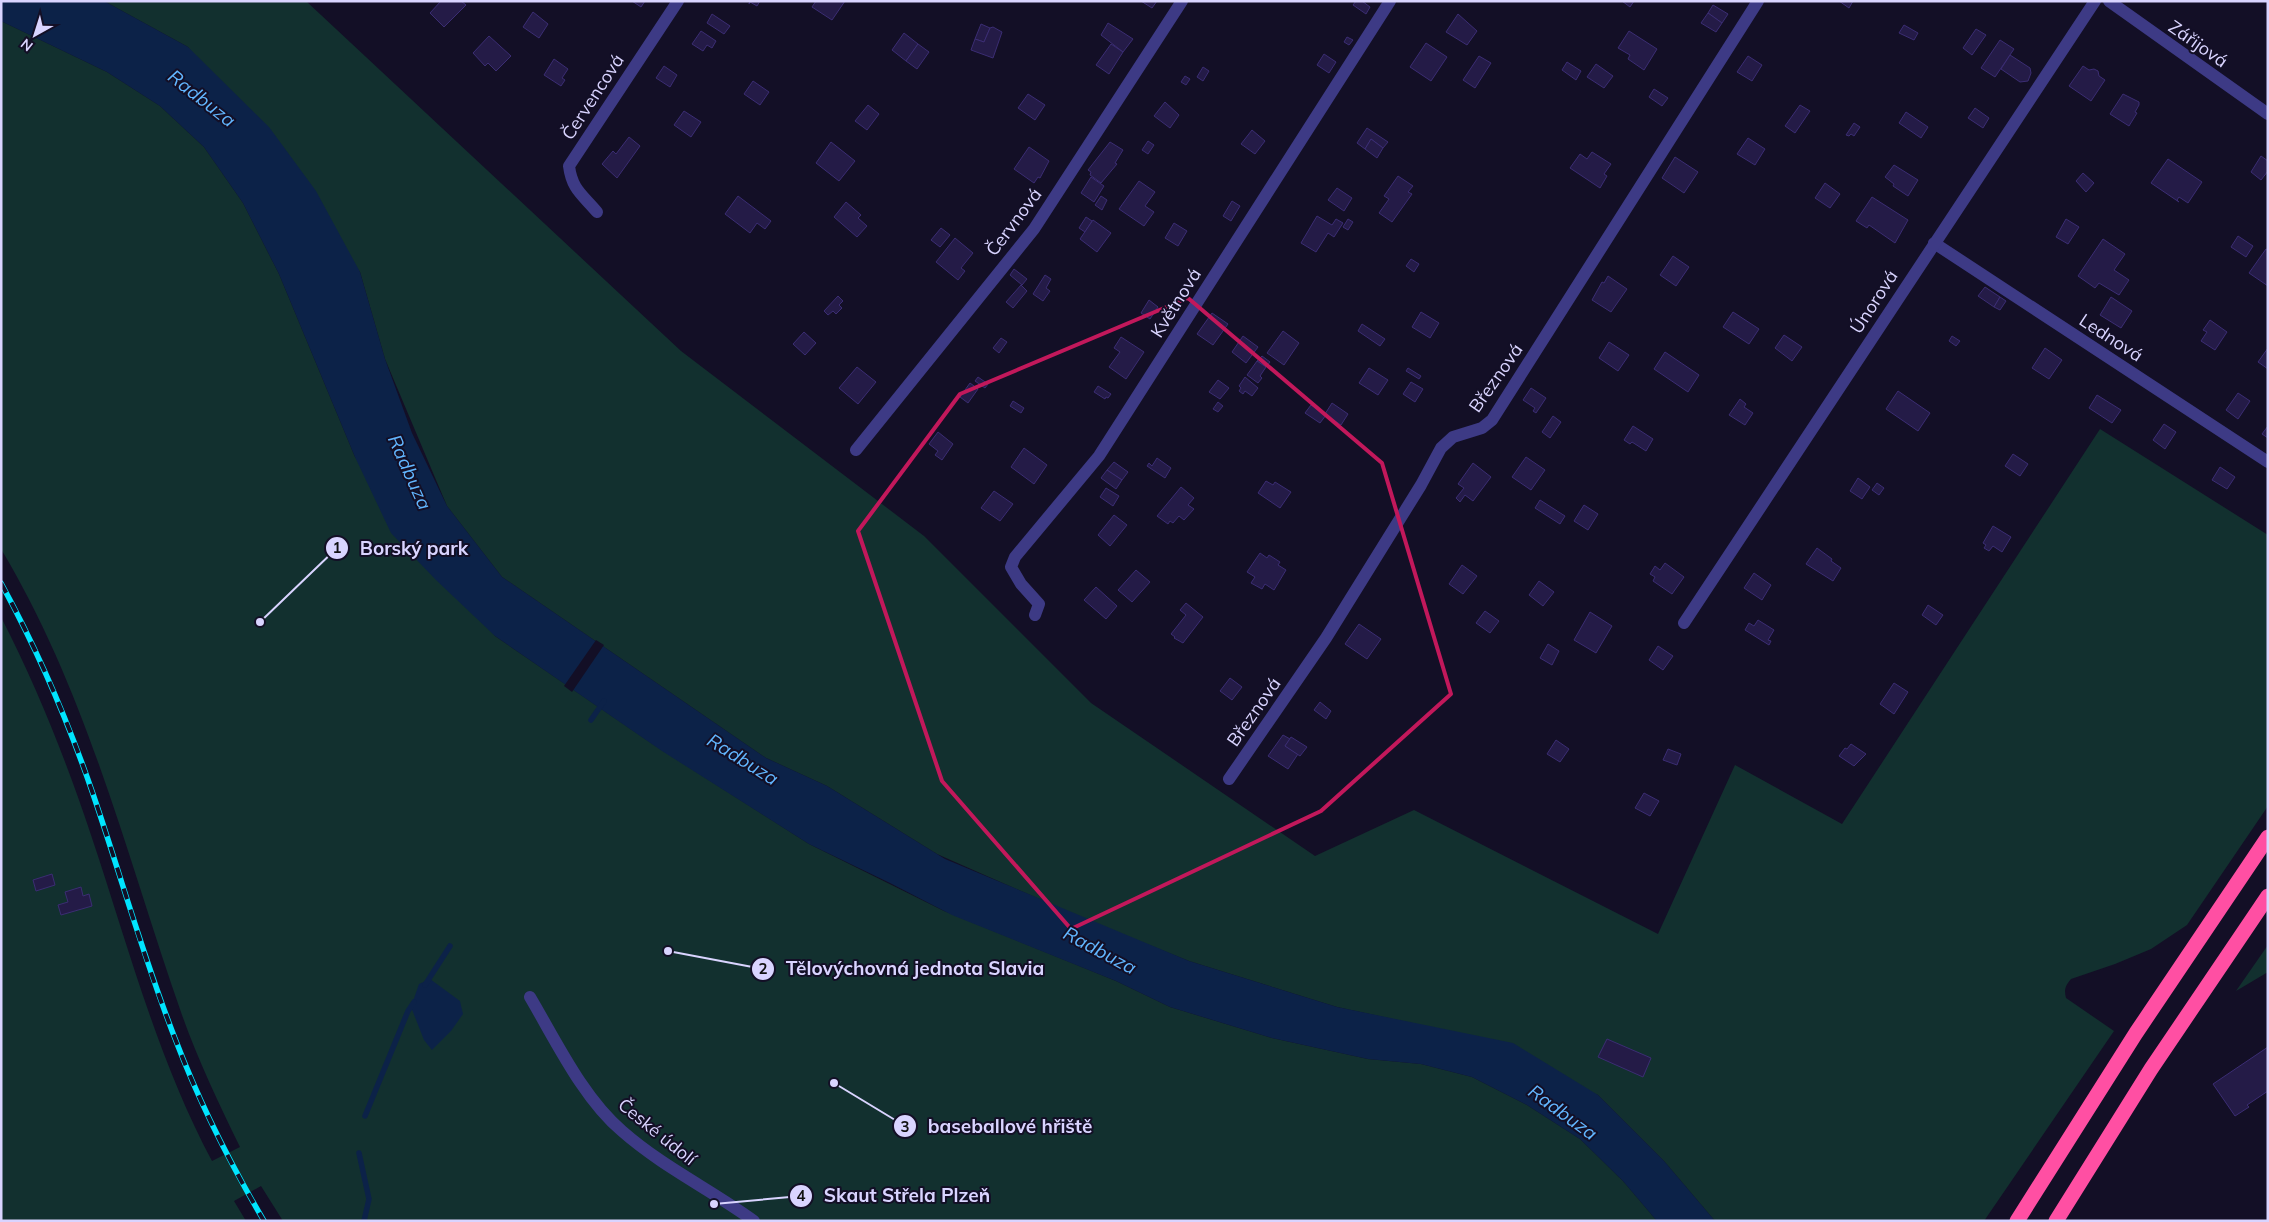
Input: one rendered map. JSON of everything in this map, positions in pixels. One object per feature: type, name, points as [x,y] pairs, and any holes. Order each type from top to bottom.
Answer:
[{"type":"highway","points":[[2018,1221],[2136,1034],[2268,837]]},
{"type":"highway","points":[[2056,1221],[2151,1069],[2268,896]]},
{"type":"street","name":"Červencová","points":[[598,212],[574,189],[570,178],[569,166],[678,1]]},
{"type":"street","name":"Červnová","points":[[856,450],[1034,229],[1182,1]]},
{"type":"street","name":"Květnová","points":[[1035,615],[1038,604],[1021,584],[1011,567],[1015,557],[1099,456],[1390,1]]},
{"type":"street","name":"Březnová","points":[[1229,779],[1326,638],[1421,485],[1441,448],[1453,437],[1482,428],[1492,420],[1758,1]]},
{"type":"street","name":"Únorová","points":[[1684,623],[2096,1]]},
{"type":"street","name":"Zářijová","points":[[2109,1],[2268,114]]},
{"type":"street","name":"Lednová","points":[[1934,243],[2268,462]]},
{"type":"street","name":"České údolí","points":[[530,997],[577,1076],[600,1107],[621,1130],[667,1167],[754,1221]]},
{"type":"highlighted area","points":[[1188,298],[1382,463],[1451,694],[1321,811],[1071,929],[942,781],[858,531],[960,394]]},
{"type":"green space","points":[[104,1],[306,1],[681,351],[924,536],[1091,703],[1315,856],[1414,810],[1658,934],[1735,765],[1842,824],[2100,429],[2268,535],[2268,806],[2187,925],[2151,949],[2071,979],[2067,984],[2065,990],[2066,998],[2114,1031],[1984,1221],[1715,1221],[1664,1161],[1598,1095],[1421,1025],[1337,1007],[1189,961],[1087,920],[937,854],[827,786],[766,758],[502,577],[447,506],[385,359],[360,272],[188,47]]},
{"type":"green space","points":[[1,21],[107,72],[160,106],[204,147],[243,203],[279,274],[355,457],[495,636],[654,745],[809,844],[944,911],[1116,981],[1170,1007],[1272,1038],[1368,1059],[1421,1064],[1472,1077],[1527,1105],[1580,1139],[1623,1181],[1657,1221],[283,1221],[261,1186],[234,1201],[246,1221],[1,1221],[1,617],[39,697],[61,752],[91,835],[159,1042],[193,1122],[212,1161],[240,1147],[188,1032],[124,837],[82,719],[32,604],[1,549]]},
{"type":"green space","points":[[2268,945],[2268,972],[2236,991]]},
{"type":"water","name":"Radbuza","points":[[1,1],[104,1],[188,47],[269,127],[316,191],[360,272],[385,359],[412,433],[447,506],[502,577],[766,758],[827,786],[945,859],[1189,961],[1337,1007],[1513,1043],[1598,1095],[1664,1161],[1715,1221],[1657,1221],[1623,1181],[1580,1139],[1527,1105],[1472,1077],[1421,1064],[1368,1059],[1272,1038],[1170,1007],[1116,981],[952,915],[809,844],[662,751],[495,636],[436,580],[391,533],[355,457],[279,274],[243,203],[204,147],[160,106],[107,72],[1,21]]},
{"type":"water","points":[[430,979],[460,1001],[463,1014],[451,1031],[432,1050],[424,1040],[411,1007],[419,984]]},
{"type":"pier","points":[[596,640],[604,645],[572,692],[564,686]]},
{"type":"building","points":[[441,1],[461,1],[466,5],[444,27],[430,13]]},
{"type":"building","points":[[632,1],[645,1],[641,7]]},
{"type":"building","points":[[750,1],[760,1],[757,6],[750,2],[749,4]]},
{"type":"building","points":[[816,1],[845,1],[832,20],[812,7]]},
{"type":"building","points":[[1141,1],[1157,1],[1152,8]]},
{"type":"building","points":[[1356,1],[1362,1],[1370,7],[1366,14],[1353,5]]},
{"type":"building","points":[[1622,1],[1634,1],[1630,7]]},
{"type":"building","points":[[1839,1],[1853,1],[1849,8]]},
{"type":"building","points":[[1713,5],[1728,14],[1722,23],[1708,13]]},
{"type":"building","points":[[533,12],[548,24],[539,38],[523,27]]},
{"type":"building","points":[[1708,13],[1722,23],[1716,32],[1701,23]]},
{"type":"building","points":[[712,14],[730,26],[724,34],[707,23]]},
{"type":"building","points":[[1458,14],[1477,31],[1467,45],[1446,32]]},
{"type":"building","points":[[1108,23],[1133,39],[1123,52],[1101,35]]},
{"type":"building","points":[[981,24],[990,28],[984,42],[975,39]]},
{"type":"building","points":[[1904,25],[1918,33],[1914,40],[1899,33]]},
{"type":"building","points":[[993,27],[1002,32],[993,58],[971,50],[975,39],[984,42],[990,28]]},
{"type":"building","points":[[1976,29],[1986,35],[1972,55],[1963,48]]},
{"type":"building","points":[[701,31],[716,41],[712,48],[707,45],[703,51],[692,44]]},
{"type":"building","points":[[1629,31],[1657,49],[1644,70],[1628,59],[1630,55],[1618,48]]},
{"type":"building","points":[[904,33],[918,44],[906,61],[892,50]]},
{"type":"building","points":[[489,36],[511,56],[496,71],[488,63],[485,66],[473,53]]},
{"type":"building","points":[[1347,37],[1353,40],[1349,45],[1344,42]]},
{"type":"building","points":[[2000,40],[2014,49],[1995,77],[1981,68]]},
{"type":"building","points":[[1426,43],[1447,57],[1431,81],[1410,67]]},
{"type":"building","points":[[918,44],[929,52],[917,69],[906,61]]},
{"type":"building","points":[[1111,44],[1123,52],[1109,74],[1096,65]]},
{"type":"building","points":[[1324,54],[1336,62],[1329,73],[1317,65]]},
{"type":"building","points":[[2010,55],[2030,68],[2031,73],[2028,81],[2020,82],[2001,69]]},
{"type":"building","points":[[1479,56],[1491,63],[1475,88],[1463,80]]},
{"type":"building","points":[[1748,56],[1762,65],[1752,81],[1737,72]]},
{"type":"building","points":[[554,59],[568,69],[562,78],[565,80],[561,86],[544,75]]},
{"type":"building","points":[[1567,62],[1581,71],[1576,80],[1562,70]]},
{"type":"building","points":[[1596,64],[1613,76],[1604,88],[1587,77]]},
{"type":"building","points":[[664,66],[677,75],[670,87],[656,78]]},
{"type":"building","points":[[2083,66],[2089,70],[2094,69],[2098,71],[2099,76],[2105,80],[2091,101],[2069,86]]},
{"type":"building","points":[[1203,67],[1209,71],[1203,81],[1197,77]]},
{"type":"building","points":[[1185,76],[1190,79],[1186,85],[1181,82]]},
{"type":"building","points":[[753,81],[769,92],[760,105],[744,94]]},
{"type":"building","points":[[1654,89],[1668,98],[1662,106],[1649,97]]},
{"type":"building","points":[[1028,94],[1045,105],[1035,120],[1018,108]]},
{"type":"building","points":[[2123,94],[2139,102],[2135,112],[2137,113],[2129,126],[2110,114]]},
{"type":"building","points":[[1165,102],[1179,115],[1170,128],[1154,116]]},
{"type":"building","points":[[868,105],[879,114],[867,130],[855,121]]},
{"type":"building","points":[[1800,105],[1810,111],[1795,133],[1785,126]]},
{"type":"building","points":[[1975,108],[1989,118],[1983,128],[1968,118]]},
{"type":"building","points":[[684,111],[701,122],[691,137],[674,125]]},
{"type":"building","points":[[1906,112],[1928,127],[1921,138],[1899,123]]},
{"type":"building","points":[[1854,123],[1860,127],[1854,136],[1851,134],[1849,136],[1846,135]]},
{"type":"building","points":[[1367,128],[1388,142],[1383,148],[1371,139],[1365,149],[1357,143]]},
{"type":"building","points":[[1252,130],[1265,141],[1255,154],[1241,144]]},
{"type":"building","points":[[629,137],[640,146],[617,178],[602,164],[613,151],[616,154]]},
{"type":"building","points":[[1748,138],[1765,149],[1755,165],[1737,154]]},
{"type":"building","points":[[1371,139],[1383,148],[1377,158],[1365,149]]},
{"type":"building","points":[[1148,141],[1154,145],[1148,154],[1142,150]]},
{"type":"building","points":[[831,142],[855,161],[839,181],[816,163]]},
{"type":"building","points":[[1110,142],[1123,150],[1115,163],[1117,164],[1101,183],[1090,175],[1091,172],[1088,170]]},
{"type":"building","points":[[1029,147],[1049,161],[1040,178],[1038,177],[1034,183],[1014,169]]},
{"type":"building","points":[[1592,152],[1611,164],[1604,174],[1607,176],[1600,188],[1570,168],[1580,154],[1587,159]]},
{"type":"building","points":[[2261,156],[2268,161],[2268,171],[2261,180],[2251,172]]},
{"type":"building","points":[[1675,157],[1698,172],[1684,193],[1662,178]]},
{"type":"building","points":[[2168,159],[2202,182],[2188,203],[2179,197],[2177,200],[2179,202],[2151,183]]},
{"type":"building","points":[[1894,165],[1918,180],[1908,196],[1893,186],[1894,184],[1885,177]]},
{"type":"building","points":[[2083,173],[2094,183],[2086,192],[2076,181]]},
{"type":"building","points":[[1398,176],[1413,186],[1408,192],[1412,194],[1392,222],[1379,213],[1389,199],[1384,196]]},
{"type":"building","points":[[1091,177],[1104,186],[1094,202],[1081,193]]},
{"type":"building","points":[[1139,181],[1155,192],[1145,206],[1154,212],[1144,226],[1119,209]]},
{"type":"building","points":[[1825,183],[1840,194],[1830,208],[1815,198]]},
{"type":"building","points":[[1337,188],[1352,198],[1344,211],[1328,200]]},
{"type":"building","points":[[738,196],[771,221],[765,229],[757,223],[750,233],[725,214]]},
{"type":"building","points":[[1101,196],[1107,200],[1102,210],[1095,205]]},
{"type":"building","points":[[1872,197],[1908,220],[1895,243],[1869,225],[1867,228],[1856,221]]},
{"type":"building","points":[[1232,201],[1240,206],[1231,221],[1223,216]]},
{"type":"building","points":[[846,202],[861,215],[858,218],[867,226],[857,237],[834,217]]},
{"type":"building","points":[[1317,216],[1332,225],[1336,219],[1343,223],[1334,237],[1328,233],[1316,252],[1301,243]]},
{"type":"building","points":[[1086,217],[1092,221],[1085,232],[1079,228]]},
{"type":"building","points":[[1348,219],[1353,222],[1348,230],[1343,227]]},
{"type":"building","points":[[2066,219],[2079,227],[2068,244],[2056,237]]},
{"type":"building","points":[[1093,220],[1111,233],[1097,252],[1080,239]]},
{"type":"building","points":[[1174,223],[1187,231],[1178,246],[1165,238]]},
{"type":"building","points":[[941,228],[950,235],[940,247],[931,240]]},
{"type":"building","points":[[2238,236],[2253,246],[2246,257],[2231,247]]},
{"type":"building","points":[[955,238],[973,253],[961,268],[965,271],[958,280],[936,262]]},
{"type":"building","points":[[2103,239],[2125,254],[2114,270],[2129,280],[2119,295],[2099,283],[2095,288],[2078,276]]},
{"type":"building","points":[[2266,249],[2268,250],[2268,286],[2249,273]]},
{"type":"building","points":[[1673,256],[1689,267],[1676,286],[1660,275]]},
{"type":"building","points":[[1411,259],[1419,264],[1414,272],[1406,266]]},
{"type":"building","points":[[1014,269],[1027,279],[1022,285],[1010,275]]},
{"type":"building","points":[[1045,275],[1051,279],[1046,288],[1050,291],[1043,301],[1033,294]]},
{"type":"building","points":[[1608,276],[1627,289],[1611,312],[1592,300],[1602,282],[1604,283]]},
{"type":"building","points":[[1021,285],[1027,291],[1013,308],[1006,302]]},
{"type":"building","points":[[1985,287],[2000,297],[1994,307],[1978,296]]},
{"type":"building","points":[[838,296],[843,301],[839,305],[842,308],[836,314],[833,311],[828,315],[824,311]]},
{"type":"building","points":[[2000,297],[2006,301],[2000,310],[1994,307]]},
{"type":"building","points":[[2111,297],[2132,311],[2121,328],[2100,315]]},
{"type":"building","points":[[1149,300],[1158,307],[1150,319],[1141,313]]},
{"type":"building","points":[[1421,312],[1439,323],[1430,338],[1412,327]]},
{"type":"building","points":[[1733,312],[1759,329],[1749,344],[1723,327]]},
{"type":"building","points":[[1212,313],[1228,324],[1213,345],[1197,334]]},
{"type":"building","points":[[2210,320],[2227,332],[2215,350],[2201,341],[2207,332],[2203,330]]},
{"type":"building","points":[[1362,324],[1385,339],[1380,346],[1358,331]]},
{"type":"building","points":[[1283,331],[1299,343],[1284,365],[1267,353]]},
{"type":"building","points":[[804,332],[816,343],[805,355],[793,344]]},
{"type":"building","points":[[1784,335],[1802,347],[1792,361],[1775,348]]},
{"type":"building","points":[[1243,336],[1258,347],[1246,363],[1232,352]]},
{"type":"building","points":[[1952,336],[1960,341],[1956,346],[1949,341]]},
{"type":"building","points":[[1121,337],[1144,352],[1126,379],[1109,367],[1120,352],[1114,348]]},
{"type":"building","points":[[1001,338],[1007,342],[999,353],[993,348]]},
{"type":"building","points":[[1609,342],[1629,355],[1618,371],[1599,358]]},
{"type":"building","points":[[2045,348],[2062,360],[2049,379],[2032,368]]},
{"type":"building","points":[[2268,348],[2268,369],[2258,362]]},
{"type":"building","points":[[1665,352],[1699,375],[1688,392],[1654,369]]},
{"type":"building","points":[[1262,356],[1270,362],[1266,367],[1257,361]]},
{"type":"building","points":[[1257,361],[1266,367],[1258,383],[1247,375]]},
{"type":"building","points":[[857,367],[876,382],[858,404],[839,388]]},
{"type":"building","points":[[1369,368],[1388,380],[1378,395],[1359,383]]},
{"type":"building","points":[[1408,368],[1421,376],[1419,379],[1406,371]]},
{"type":"building","points":[[978,377],[988,384],[985,388],[975,381]]},
{"type":"building","points":[[1245,377],[1258,388],[1252,396],[1245,391],[1243,394],[1239,391],[1241,388],[1239,386]]},
{"type":"building","points":[[1218,380],[1229,388],[1220,399],[1209,392]]},
{"type":"building","points":[[1411,382],[1423,389],[1415,402],[1403,394]]},
{"type":"building","points":[[970,383],[978,389],[968,403],[960,397]]},
{"type":"building","points":[[1098,386],[1111,394],[1108,398],[1106,397],[1105,399],[1094,392]]},
{"type":"building","points":[[1531,388],[1546,398],[1536,413],[1533,411],[1535,408],[1523,400]]},
{"type":"building","points":[[1898,391],[1930,413],[1918,431],[1886,409]]},
{"type":"building","points":[[2238,393],[2250,401],[2238,419],[2226,410]]},
{"type":"building","points":[[2097,395],[2121,410],[2112,423],[2089,408]]},
{"type":"building","points":[[1740,399],[1746,404],[1744,407],[1753,413],[1745,425],[1729,415]]},
{"type":"building","points":[[1013,401],[1024,408],[1021,413],[1010,406]]},
{"type":"building","points":[[1218,402],[1223,406],[1218,412],[1213,409]]},
{"type":"building","points":[[1332,403],[1348,414],[1341,425],[1325,414]]},
{"type":"building","points":[[1311,405],[1326,415],[1320,423],[1305,413]]},
{"type":"building","points":[[1553,416],[1561,422],[1550,438],[1542,432]]},
{"type":"building","points":[[2164,424],[2176,432],[2165,449],[2153,440]]},
{"type":"building","points":[[1633,426],[1653,439],[1646,451],[1632,442],[1630,444],[1624,440]]},
{"type":"building","points":[[2268,426],[2268,438],[2262,434]]},
{"type":"building","points":[[938,432],[953,444],[942,460],[935,455],[938,451],[929,444]]},
{"type":"building","points":[[1024,448],[1047,465],[1034,484],[1011,467]]},
{"type":"building","points":[[2013,454],[2028,464],[2020,476],[2005,466]]},
{"type":"building","points":[[1526,457],[1545,470],[1531,490],[1512,477]]},
{"type":"building","points":[[1157,458],[1171,468],[1165,478],[1147,466],[1149,463],[1152,466]]},
{"type":"building","points":[[1114,462],[1128,472],[1122,480],[1107,470]]},
{"type":"building","points":[[1473,463],[1491,477],[1473,501],[1465,495],[1460,502],[1456,498],[1464,488],[1458,484]]},
{"type":"building","points":[[2220,467],[2235,477],[2227,489],[2212,480]]},
{"type":"building","points":[[1107,470],[1122,480],[1116,489],[1101,478]]},
{"type":"building","points":[[1858,478],[1870,487],[1862,499],[1850,491]]},
{"type":"building","points":[[1266,481],[1273,485],[1275,482],[1291,492],[1280,508],[1258,493]]},
{"type":"building","points":[[1877,483],[1884,488],[1879,495],[1872,490]]},
{"type":"building","points":[[1181,487],[1194,498],[1188,505],[1194,509],[1184,520],[1179,516],[1173,523],[1170,521],[1168,524],[1157,516]]},
{"type":"building","points":[[1106,488],[1119,496],[1113,506],[1100,497]]},
{"type":"building","points":[[994,491],[1013,504],[1000,521],[981,508]]},
{"type":"building","points":[[1540,500],[1565,516],[1560,524],[1535,508]]},
{"type":"building","points":[[1584,505],[1598,514],[1588,530],[1574,521]]},
{"type":"building","points":[[1114,515],[1127,525],[1110,546],[1098,535]]},
{"type":"building","points":[[1993,526],[2011,537],[2002,552],[1993,546],[1989,551],[1984,548],[1986,545],[1983,543]]},
{"type":"building","points":[[1817,548],[1841,568],[1833,581],[1806,564]]},
{"type":"building","points":[[1260,553],[1267,558],[1269,555],[1280,562],[1278,565],[1286,570],[1274,590],[1265,584],[1262,589],[1251,583],[1255,577],[1247,572]]},
{"type":"building","points":[[1665,563],[1684,577],[1672,594],[1653,581],[1655,577],[1650,574],[1655,566],[1660,570]]},
{"type":"building","points":[[1462,565],[1477,576],[1463,594],[1449,584]]},
{"type":"building","points":[[1136,570],[1150,582],[1132,602],[1118,590]]},
{"type":"building","points":[[1754,573],[1771,585],[1762,600],[1744,588]]},
{"type":"building","points":[[1539,581],[1554,592],[1543,606],[1529,595]]},
{"type":"building","points":[[1096,587],[1117,606],[1106,619],[1084,600]]},
{"type":"building","points":[[1186,603],[1203,617],[1183,643],[1171,634],[1186,615],[1180,610]]},
{"type":"building","points":[[1928,605],[1943,615],[1936,625],[1922,615]]},
{"type":"building","points":[[1485,611],[1499,621],[1490,633],[1476,623]]},
{"type":"building","points":[[1590,612],[1612,626],[1596,653],[1574,640]]},
{"type":"building","points":[[1758,620],[1774,630],[1768,640],[1771,641],[1769,645],[1745,630],[1749,623],[1754,626]]},
{"type":"building","points":[[1359,624],[1381,639],[1367,659],[1345,644]]},
{"type":"building","points":[[1548,644],[1559,651],[1552,665],[1540,658]]},
{"type":"building","points":[[1658,646],[1673,656],[1663,670],[1649,660]]},
{"type":"building","points":[[1230,678],[1242,687],[1232,700],[1220,691]]},
{"type":"building","points":[[1894,683],[1908,692],[1894,714],[1880,704]]},
{"type":"building","points":[[1320,702],[1331,711],[1326,719],[1314,710]]},
{"type":"building","points":[[1283,735],[1290,739],[1285,746],[1298,754],[1288,769],[1268,756]]},
{"type":"building","points":[[1291,737],[1307,747],[1300,756],[1285,746]]},
{"type":"building","points":[[1556,740],[1569,749],[1560,762],[1547,754]]},
{"type":"building","points":[[1851,744],[1866,754],[1854,766],[1839,756]]},
{"type":"building","points":[[1668,749],[1681,754],[1677,765],[1663,760]]},
{"type":"building","points":[[1644,793],[1659,801],[1650,816],[1635,808]]},
{"type":"building","points":[[52,874],[55,885],[36,891],[33,880]]},
{"type":"building","points":[[81,887],[83,896],[89,894],[92,906],[61,915],[58,905],[68,902],[65,892]]},
{"type":"building","points":[[1607,1039],[1651,1058],[1643,1077],[1598,1057]]},
{"type":"building","points":[[2268,1047],[2268,1091],[2247,1105],[2249,1107],[2235,1116],[2213,1084]]},
{"type":"waterway","points":[[591,720],[604,701]]},
{"type":"waterway","points":[[425,985],[450,946]]},
{"type":"waterway","points":[[365,1116],[408,1011],[414,1002]]},
{"type":"waterway","points":[[359,1153],[369,1199],[364,1221]]},
{"type":"railway","points":[[1,583],[40,660],[73,740],[93,794],[153,980],[185,1064],[216,1133],[264,1221]]},
{"type":"place","name":"Borský park","points":[[260,622]]},
{"type":"place","name":"Tělovýchovná jednota Slavia","points":[[668,951]]},
{"type":"place","name":"baseballové hřiště","points":[[834,1083]]},
{"type":"place","name":"Skaut Střela Plzeň","points":[[714,1204]]}]
